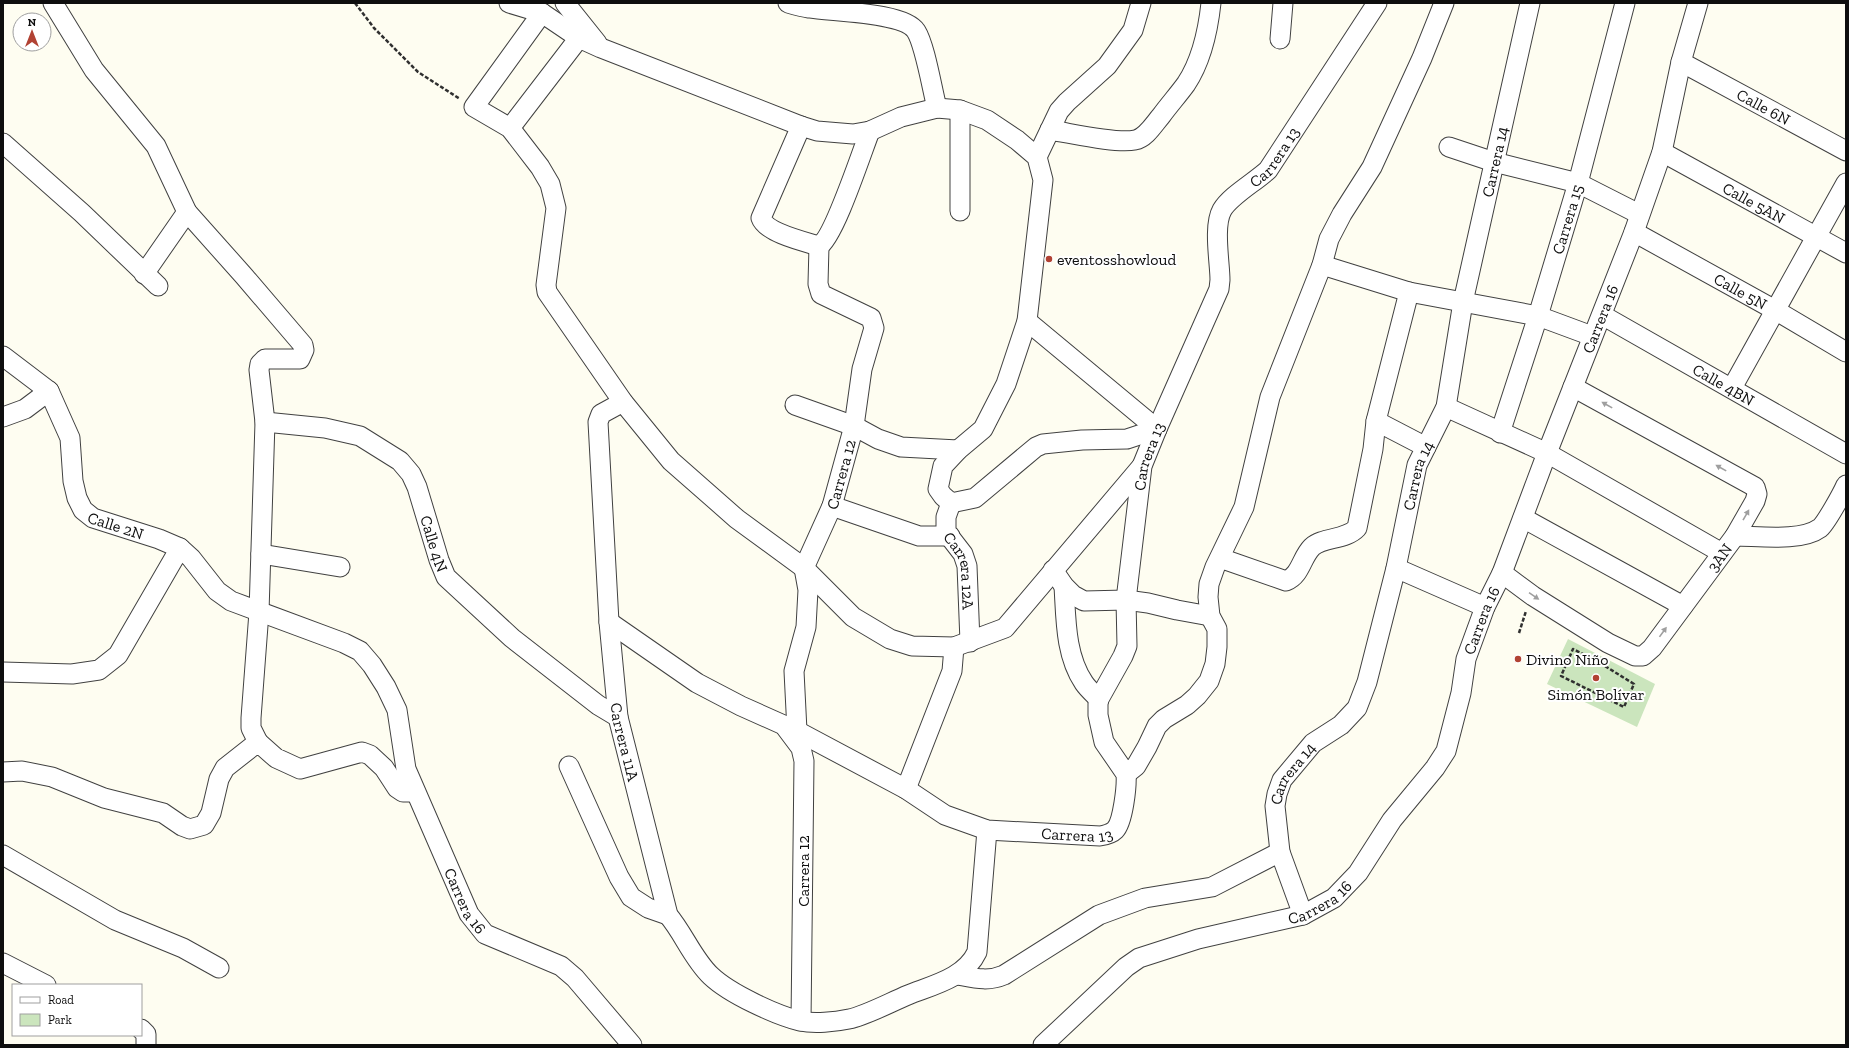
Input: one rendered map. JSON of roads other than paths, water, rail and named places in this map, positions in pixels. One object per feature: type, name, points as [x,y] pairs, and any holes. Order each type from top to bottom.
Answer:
[{"type":"street","points":[[53,3],[94,70],[156,146],[186,212],[244,276],[303,345],[304,350],[300,359],[265,359],[260,364],[259,370],[265,422],[259,612],[251,728],[258,742],[276,758],[300,769],[362,752],[370,755],[384,768],[397,788],[403,792],[415,792]]},
{"type":"street","points":[[509,3],[542,13],[579,38],[601,48],[801,126],[837,134],[853,134],[870,131],[901,117],[937,108],[960,110],[987,120],[1017,140],[1037,157],[1043,180],[1027,321],[1006,384],[983,429],[958,450],[943,466],[938,489],[951,503],[975,498],[1036,447],[1043,444],[1082,440],[1127,439],[1157,429]]},
{"type":"street","points":[[566,3],[601,48]]},
{"type":"street","points":[[788,3],[808,8],[895,18],[910,24],[916,30],[920,41],[937,108]]},
{"type":"street","points":[[1037,157],[1059,112],[1067,102],[1107,66],[1133,30],[1141,3]]},
{"type":"street","points":[[1050,130],[1123,141],[1136,140],[1142,137],[1186,83],[1199,58],[1209,28],[1211,3]]},
{"type":"street","points":[[1280,39],[1283,3]]},
{"type":"street","name":"Carrera 13","points":[[1099,699],[1109,684],[1125,651],[1126,600],[1142,466],[1219,290],[1218,225],[1222,210],[1245,188],[1268,170],[1377,3]]},
{"type":"street","points":[[1064,586],[1068,641],[1074,664],[1084,683],[1099,699],[1098,715],[1104,742],[1126,774],[1136,766],[1157,726],[1164,719],[1187,705],[1197,696],[1209,681],[1215,664],[1217,629],[1210,616],[1208,597],[1209,584],[1244,507],[1270,397],[1322,265],[1329,239],[1342,214],[1372,167],[1422,58],[1444,3]]},
{"type":"street","name":"Carrera 14","points":[[1303,915],[1280,852],[1275,806],[1282,780],[1313,743],[1341,725],[1357,708],[1367,682],[1396,568],[1417,465],[1446,407],[1463,302],[1530,3]]},
{"type":"street","name":"Carrera 15","points":[[1500,432],[1538,316],[1578,183],[1625,3]]},
{"type":"street","name":"Carrera 16","points":[[1043,1045],[1126,967],[1139,958],[1198,939],[1303,915],[1334,898],[1358,873],[1392,820],[1435,768],[1446,751],[1461,693],[1466,659],[1485,607],[1502,573],[1592,336],[1602,315],[1634,232],[1639,214],[1662,152],[1681,62],[1698,3]]},
{"type":"street","points":[[542,13],[474,107],[510,128],[540,167],[550,184],[556,208],[546,292],[623,402],[671,461],[737,518],[804,568],[853,617],[890,639],[912,646],[962,644],[1005,628],[1142,466]]},
{"type":"street","points":[[510,128],[579,38]]},
{"type":"street","name":"Calle 6N","points":[[1681,62],[1846,151]]},
{"type":"street","points":[[960,110],[960,211]]},
{"type":"street","points":[[801,126],[761,218],[762,222],[768,227],[790,237],[820,246],[824,242],[834,223],[870,131]]},
{"type":"street","points":[[3,143],[82,213],[158,286]]},
{"type":"street","points":[[1450,147],[1494,162],[1578,183],[1639,214]]},
{"type":"street","name":"Calle 5AN","points":[[1662,152],[1846,253]]},
{"type":"street","points":[[1732,388],[1846,183]]},
{"type":"street","points":[[144,274],[186,212]]},
{"type":"street","name":"Calle 5N","points":[[1634,232],[1775,310],[1846,352]]},
{"type":"street","name":"Carrera 12","points":[[804,568],[832,506],[854,426],[862,369],[874,328],[871,318],[821,294],[818,284],[820,246]]},
{"type":"street","points":[[1322,265],[1409,292],[1538,316],[1592,336]]},
{"type":"street","points":[[1220,558],[1286,581],[1294,578],[1313,546],[1354,531],[1357,528],[1363,506],[1376,421],[1409,292]]},
{"type":"street","name":"Calle 4BN","points":[[1602,315],[1846,454]]},
{"type":"street","points":[[1027,321],[1157,429]]},
{"type":"street","name":"Calle 2N","points":[[3,356],[49,391],[70,438],[73,481],[76,498],[83,510],[93,518],[159,539],[180,548],[192,558],[217,590],[231,601],[344,643],[360,651],[372,665],[386,686],[397,710],[404,758]]},
{"type":"street","name":"3AN","points":[[1502,573],[1533,596],[1608,643],[1635,656],[1643,656],[1652,648],[1735,536],[1757,494],[1755,487],[1573,387]]},
{"type":"street","points":[[3,416],[24,409],[49,391]]},
{"type":"street","name":"Carrera 11A","points":[[623,402],[601,414],[598,422],[609,622],[618,717],[668,915],[677,926],[695,957],[712,977],[729,989],[759,1005],[801,1021],[824,1022],[850,1019],[958,975]]},
{"type":"street","points":[[795,405],[854,426],[878,439],[901,447],[958,450]]},
{"type":"street","points":[[1446,407],[1547,454],[1722,553]]},
{"type":"street","points":[[1376,421],[1426,448]]},
{"type":"street","name":"Calle 4N","points":[[265,422],[325,428],[360,436],[400,461],[411,474],[417,487],[442,569],[446,577],[512,638],[598,705],[618,717]]},
{"type":"street","points":[[1735,536],[1793,536],[1807,534],[1820,527],[1846,485]]},
{"type":"street","name":"Carrera 12A","points":[[906,789],[962,644],[967,566],[963,554],[946,532],[946,517],[951,503]]},
{"type":"street","points":[[832,506],[919,536],[950,536]]},
{"type":"street","points":[[1523,518],[1683,606]]},
{"type":"street","points":[[3,672],[72,674],[99,670],[118,655],[180,548]]},
{"type":"street","points":[[261,554],[340,567]]},
{"type":"street","points":[[791,729],[794,671],[806,627],[808,590],[804,568]]},
{"type":"street","points":[[1396,568],[1485,607]]},
{"type":"street","points":[[1053,570],[1072,595],[1084,601],[1126,600],[1148,602],[1177,610],[1210,616]]},
{"type":"street","points":[[609,622],[697,683],[741,706],[791,729],[906,789],[945,815],[987,830],[978,952],[973,961],[958,975]]},
{"type":"street","name":"Carrera 12","points":[[791,729],[801,748],[804,761],[801,1021]]},
{"type":"street","points":[[3,772],[22,771],[52,777],[104,798],[163,813],[182,826],[190,829],[199,828],[204,825],[211,813],[219,780],[225,768],[258,742]]},
{"type":"street","name":"Carrera 16","points":[[404,758],[415,792],[441,846],[469,914],[485,934],[562,966],[575,978],[632,1045]]},
{"type":"street","points":[[569,766],[619,877],[631,897],[648,908],[668,915]]},
{"type":"street","name":"Carrera 13","points":[[987,830],[1100,836],[1109,834],[1116,829],[1121,817],[1126,774]]},
{"type":"street","points":[[958,975],[982,979],[995,979],[1099,915],[1145,898],[1212,887],[1280,852]]},
{"type":"street","points":[[3,855],[115,920],[182,948],[219,968]]},
{"type":"street","points":[[3,963],[44,984]]},
{"type":"street","points":[[142,1031],[146,1034],[146,1045]]},
{"type":"place","name":"eventosshowloud","points":[[1049,259]]},
{"type":"place","name":"Divino Niño","points":[[1518,659]]},
{"type":"place","name":"Simón Bolívar","points":[[1596,678]]}]
